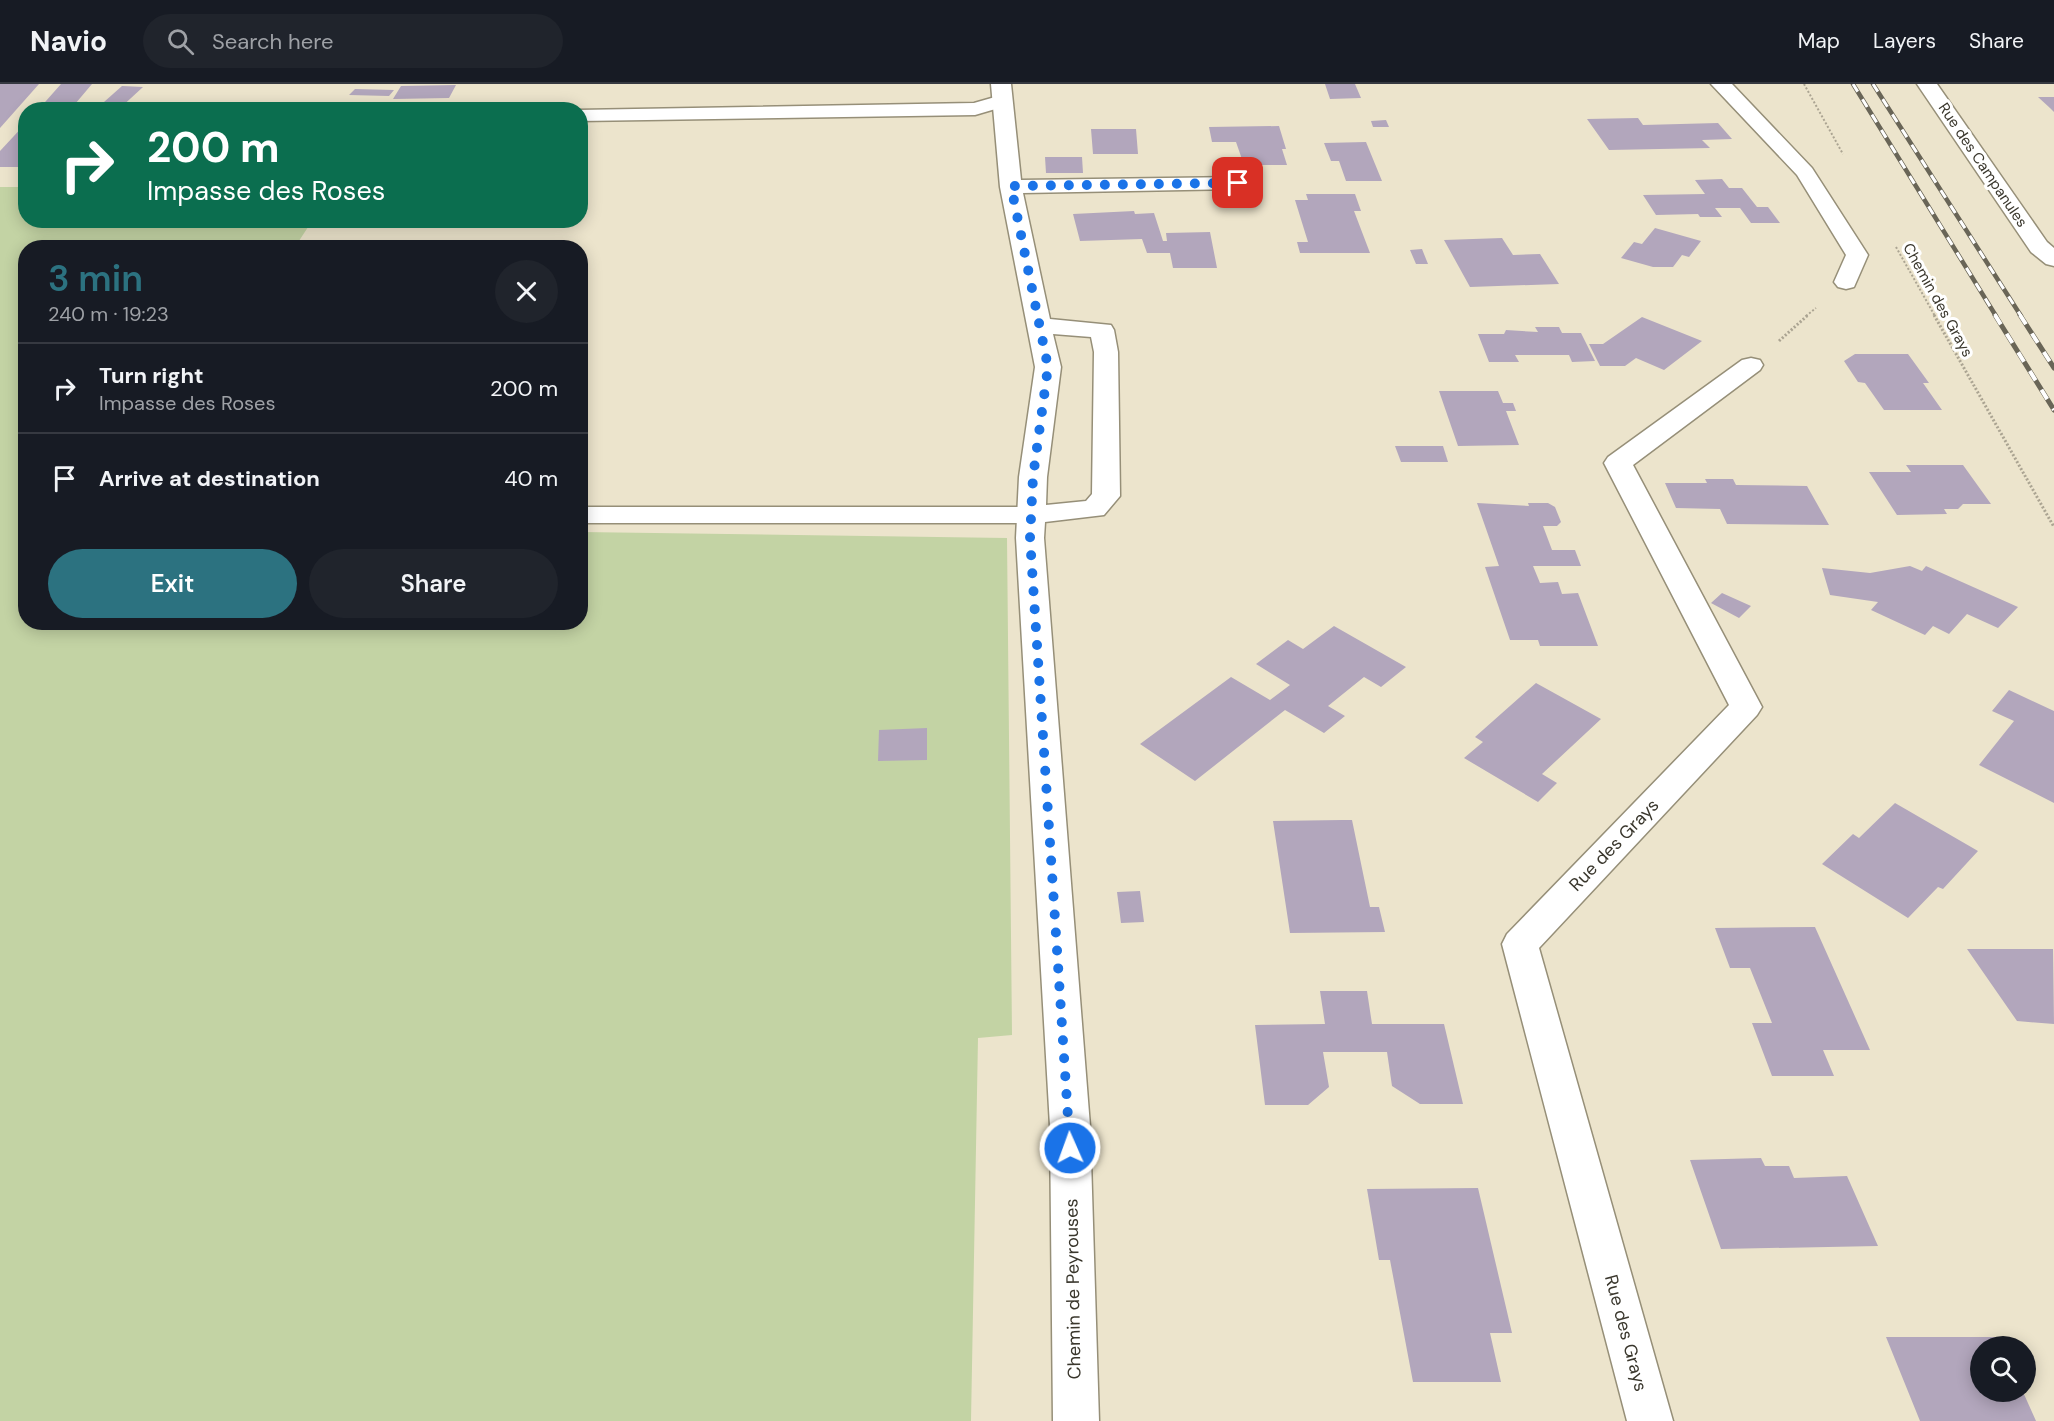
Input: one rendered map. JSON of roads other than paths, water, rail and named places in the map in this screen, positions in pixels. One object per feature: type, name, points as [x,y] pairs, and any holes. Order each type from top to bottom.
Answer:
[{"type":"street","points":[[1721,84],[1804,172],[1857,255],[1846,282]]},
{"type":"street","name":"Rue des Campanules","points":[[1927,84],[2046,253]]},
{"type":"street","points":[[588,115],[975,109],[1002,92]]},
{"type":"street","name":"Chemin de Peyrouses","points":[[1002,92],[1011,186],[1048,367],[1033,477],[1030,549],[1070,1126],[1076,1421]]},
{"type":"street","points":[[1011,186],[1238,183]]},
{"type":"street","points":[[588,515],[1030,515],[1094,509],[1106,496],[1106,352],[1102,330],[1040,326]]},
{"type":"street","name":"Rue des Grays","points":[[1650,1421],[1520,944],[1746,707],[1618,463],[1751,365]]},
{"type":"railway","points":[[1853,84],[1996,316]]},
{"type":"railway","points":[[1873,84],[2021,316]]},
{"type":"railway","points":[[1995,315],[2054,410]]},
{"type":"railway","points":[[2020,315],[2054,368]]}]
